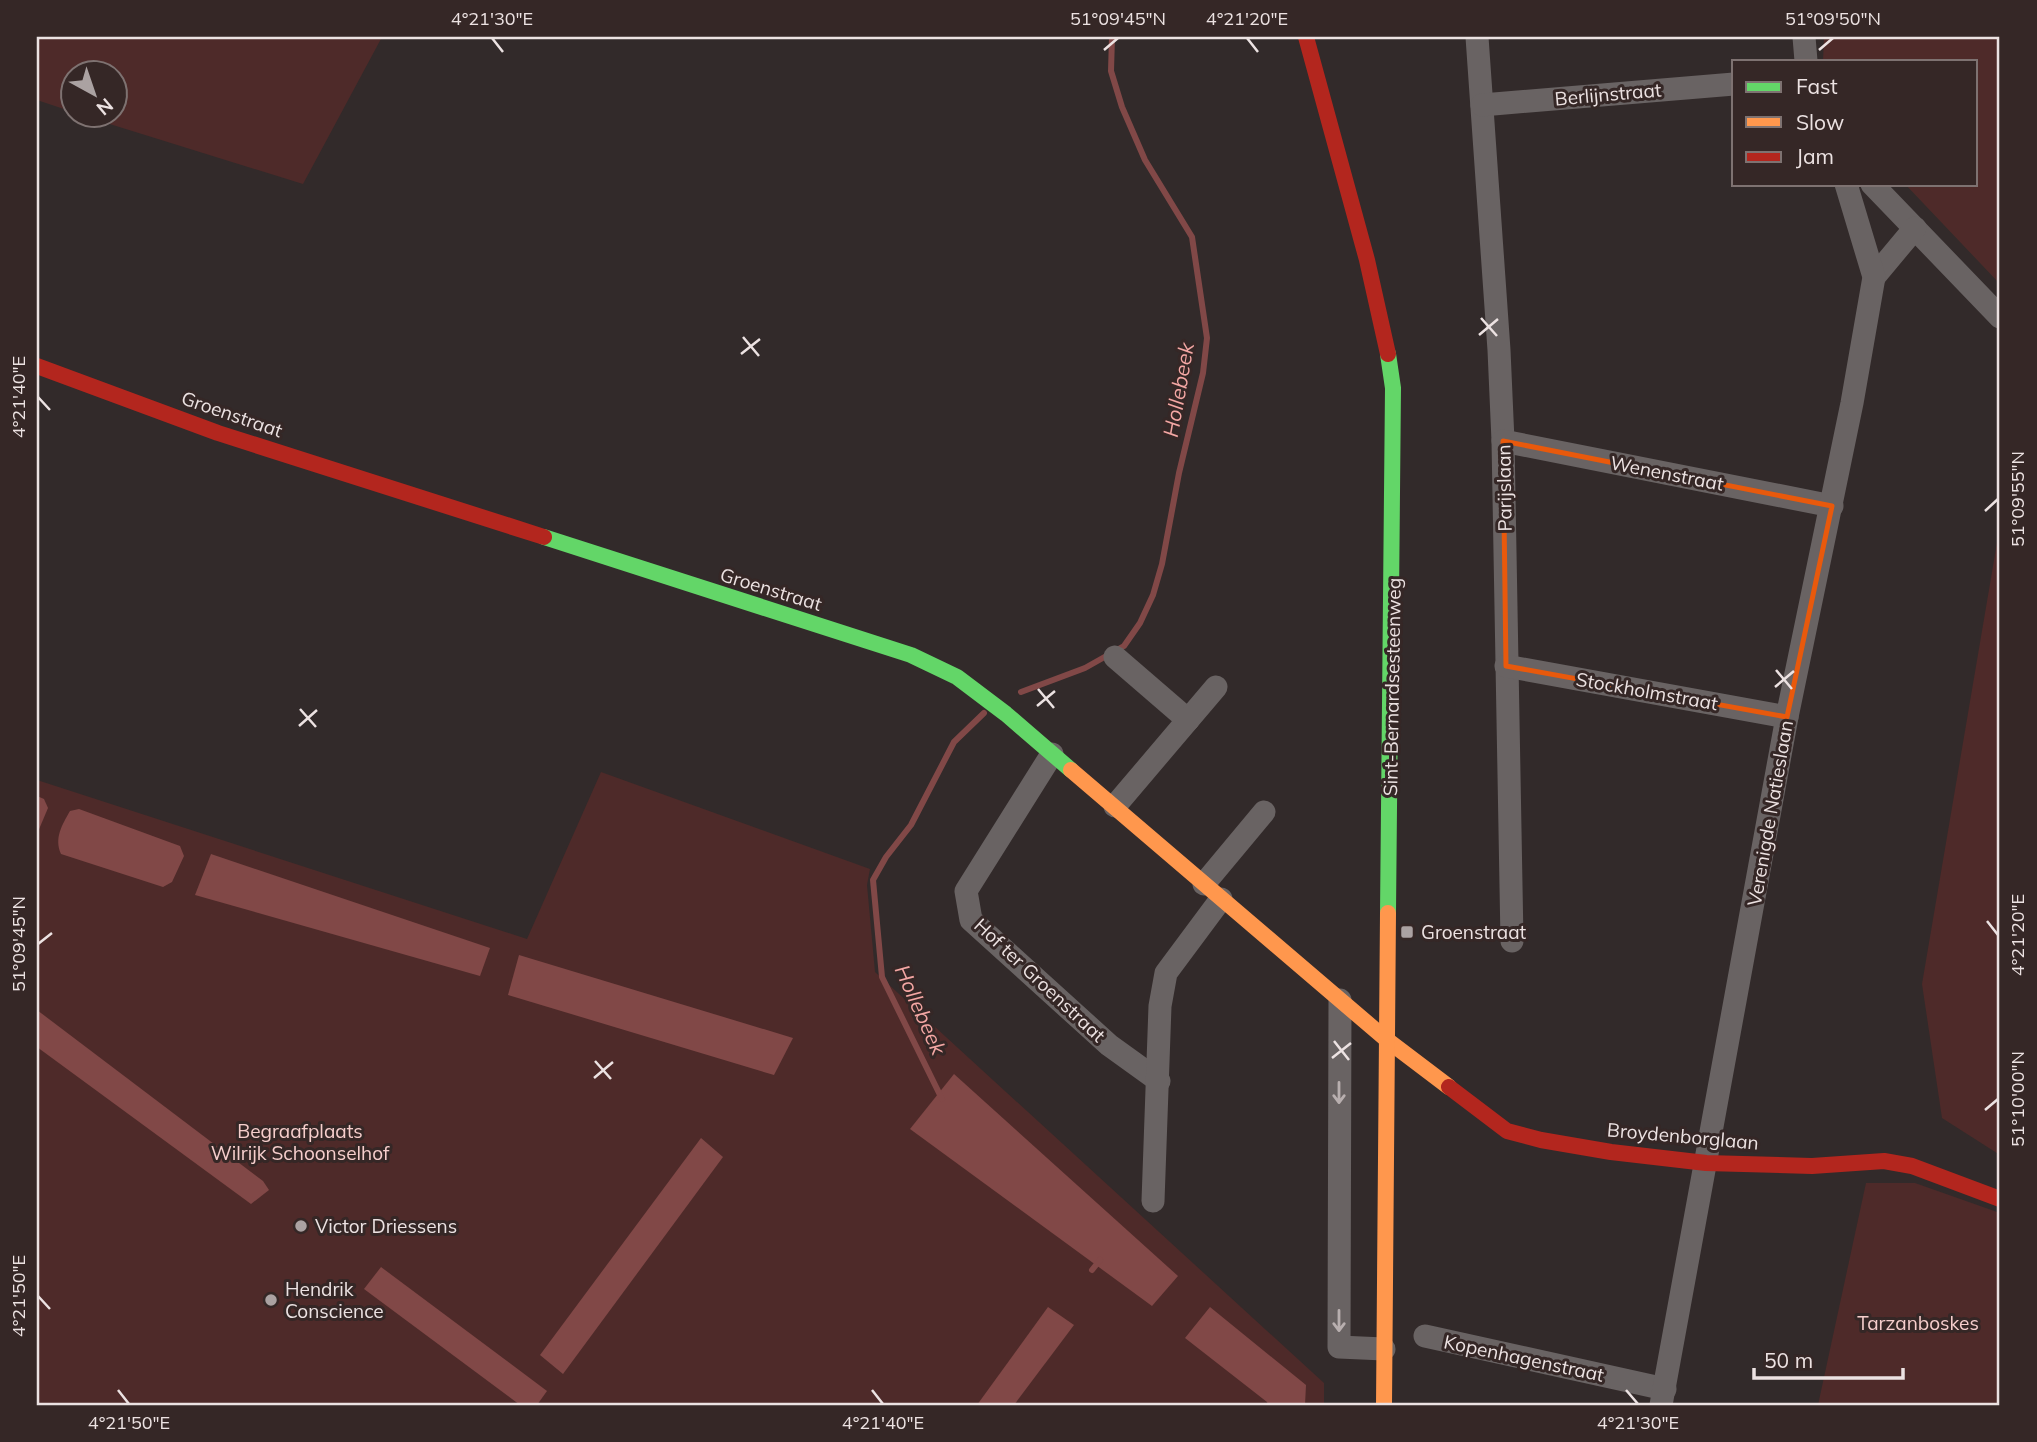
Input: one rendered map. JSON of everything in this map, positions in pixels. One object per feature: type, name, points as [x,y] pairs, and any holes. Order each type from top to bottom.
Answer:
[{"type":"street","name":"Sint-Bernardsesteenweg","points":[[1306,37],[1367,260],[1388,350],[1393,388],[1384,1405]]},
{"type":"street","name":"Parijslaan","points":[[1476,37],[1503,441],[1512,941]]},
{"type":"street","points":[[1804,37],[1806,60]]},
{"type":"street","name":"Berlijnstraat","points":[[1482,105],[1732,83]]},
{"type":"street","name":"Verenigde Natieslaan","points":[[1663,1397],[1787,717],[1832,506],[1874,277],[1847,186]]},
{"type":"street","points":[[1874,186],[2000,317]]},
{"type":"street","points":[[1874,277],[1915,228]]},
{"type":"street","name":"Groenstraat","points":[[37,366],[218,433],[911,655],[957,677],[1006,714],[1115,806],[1387,1041]]},
{"type":"street","name":"Wenenstraat","points":[[1503,441],[1832,506]]},
{"type":"street","points":[[1115,657],[1188,720]]},
{"type":"street","name":"Stockholmstraat","points":[[1506,666],[1787,717]]},
{"type":"street","points":[[1115,806],[1216,687]]},
{"type":"street","name":"Hof ter Groenstraat","points":[[1052,754],[966,891],[971,920],[1109,1045],[1159,1081]]},
{"type":"street","points":[[1153,1201],[1160,1006],[1166,973],[1212,892],[1264,812]]},
{"type":"street","points":[[1340,1000],[1339,1348],[1384,1349]]},
{"type":"street","name":"Broydenborglaan","points":[[1387,1041],[1507,1132],[1611,1152],[1706,1163],[1812,1166],[1884,1161],[1912,1166],[2000,1199]]},
{"type":"street","name":"Kopenhagenstraat","points":[[1424,1336],[1663,1397]]},
{"type":"highlighted area","points":[[1503,441],[1832,506],[1787,717],[1506,666]]},
{"type":"green space","points":[[37,37],[382,37],[303,184],[129,130],[130,60],[60,60],[60,108],[37,100]]},
{"type":"green space","points":[[1824,37],[2000,37],[2000,284],[1907,186],[1978,186],[1978,60],[1823,60]]},
{"type":"green space","points":[[2000,525],[2000,1155],[1942,1118],[1922,984]]},
{"type":"green space","name":"Begraafplaats Wilrijk Schoonselhof","points":[[601,772],[870,869],[867,885],[875,972],[1324,1383],[1324,1405],[37,1405],[37,780],[527,939]]},
{"type":"green space","name":"Tarzanboskes","points":[[1866,1183],[1915,1183],[2000,1213],[2000,1405],[1818,1405]]},
{"type":"shaded area","points":[[37,796],[44,799],[48,808],[37,834]]},
{"type":"shaded area","points":[[79,809],[180,846],[184,856],[172,882],[163,887],[61,854],[58,842],[62,827],[70,811]]},
{"type":"shaded area","points":[[211,854],[490,948],[480,976],[195,895]]},
{"type":"shaded area","points":[[519,955],[793,1038],[774,1075],[508,995]]},
{"type":"shaded area","points":[[37,1010],[263,1181],[269,1190],[251,1204],[37,1047]]},
{"type":"shaded area","points":[[954,1074],[1178,1276],[1152,1306],[910,1129]]},
{"type":"shaded area","points":[[701,1138],[723,1157],[563,1374],[540,1355]]},
{"type":"shaded area","points":[[381,1267],[547,1391],[537,1405],[520,1405],[364,1289]]},
{"type":"shaded area","points":[[1048,1307],[1074,1325],[1014,1405],[977,1405]]},
{"type":"shaded area","points":[[1210,1307],[1306,1385],[1305,1405],[1268,1405],[1185,1338]]},
{"type":"waterway","name":"Hollebeek","points":[[1021,692],[1085,668],[1124,646],[1140,623],[1153,595],[1162,564],[1179,473],[1203,373],[1207,338],[1192,237],[1145,160],[1122,107],[1111,71],[1112,37]]},
{"type":"waterway","name":"Hollebeek","points":[[942,1099],[882,977],[873,880],[886,857],[911,825],[954,742],[984,713]]},
{"type":"waterway","name":"Hollebeek","points":[[1092,1270],[1100,1260]]},
{"type":"traffic: fast","points":[[1388,354],[1393,388],[1388,913]]},
{"type":"traffic: fast","points":[[544,537],[911,655],[957,677],[1006,714],[1071,770]]},
{"type":"traffic: slow","points":[[1071,770],[1387,1040],[1449,1087]]},
{"type":"traffic: slow","points":[[1384,1405],[1388,913]]},
{"type":"traffic: jam","points":[[1306,37],[1367,260],[1388,354]]},
{"type":"traffic: jam","points":[[37,366],[218,433],[544,537]]},
{"type":"traffic: jam","points":[[1449,1087],[1507,1131],[1541,1140],[1611,1152],[1706,1163],[1812,1166],[1884,1161],[1912,1166],[2000,1199]]},
{"type":"place","name":"Groenstraat","points":[[1407,932]]},
{"type":"place","name":"Victor Driessens","points":[[301,1226]]},
{"type":"place","name":"Hendrik Conscience","points":[[271,1300]]}]
